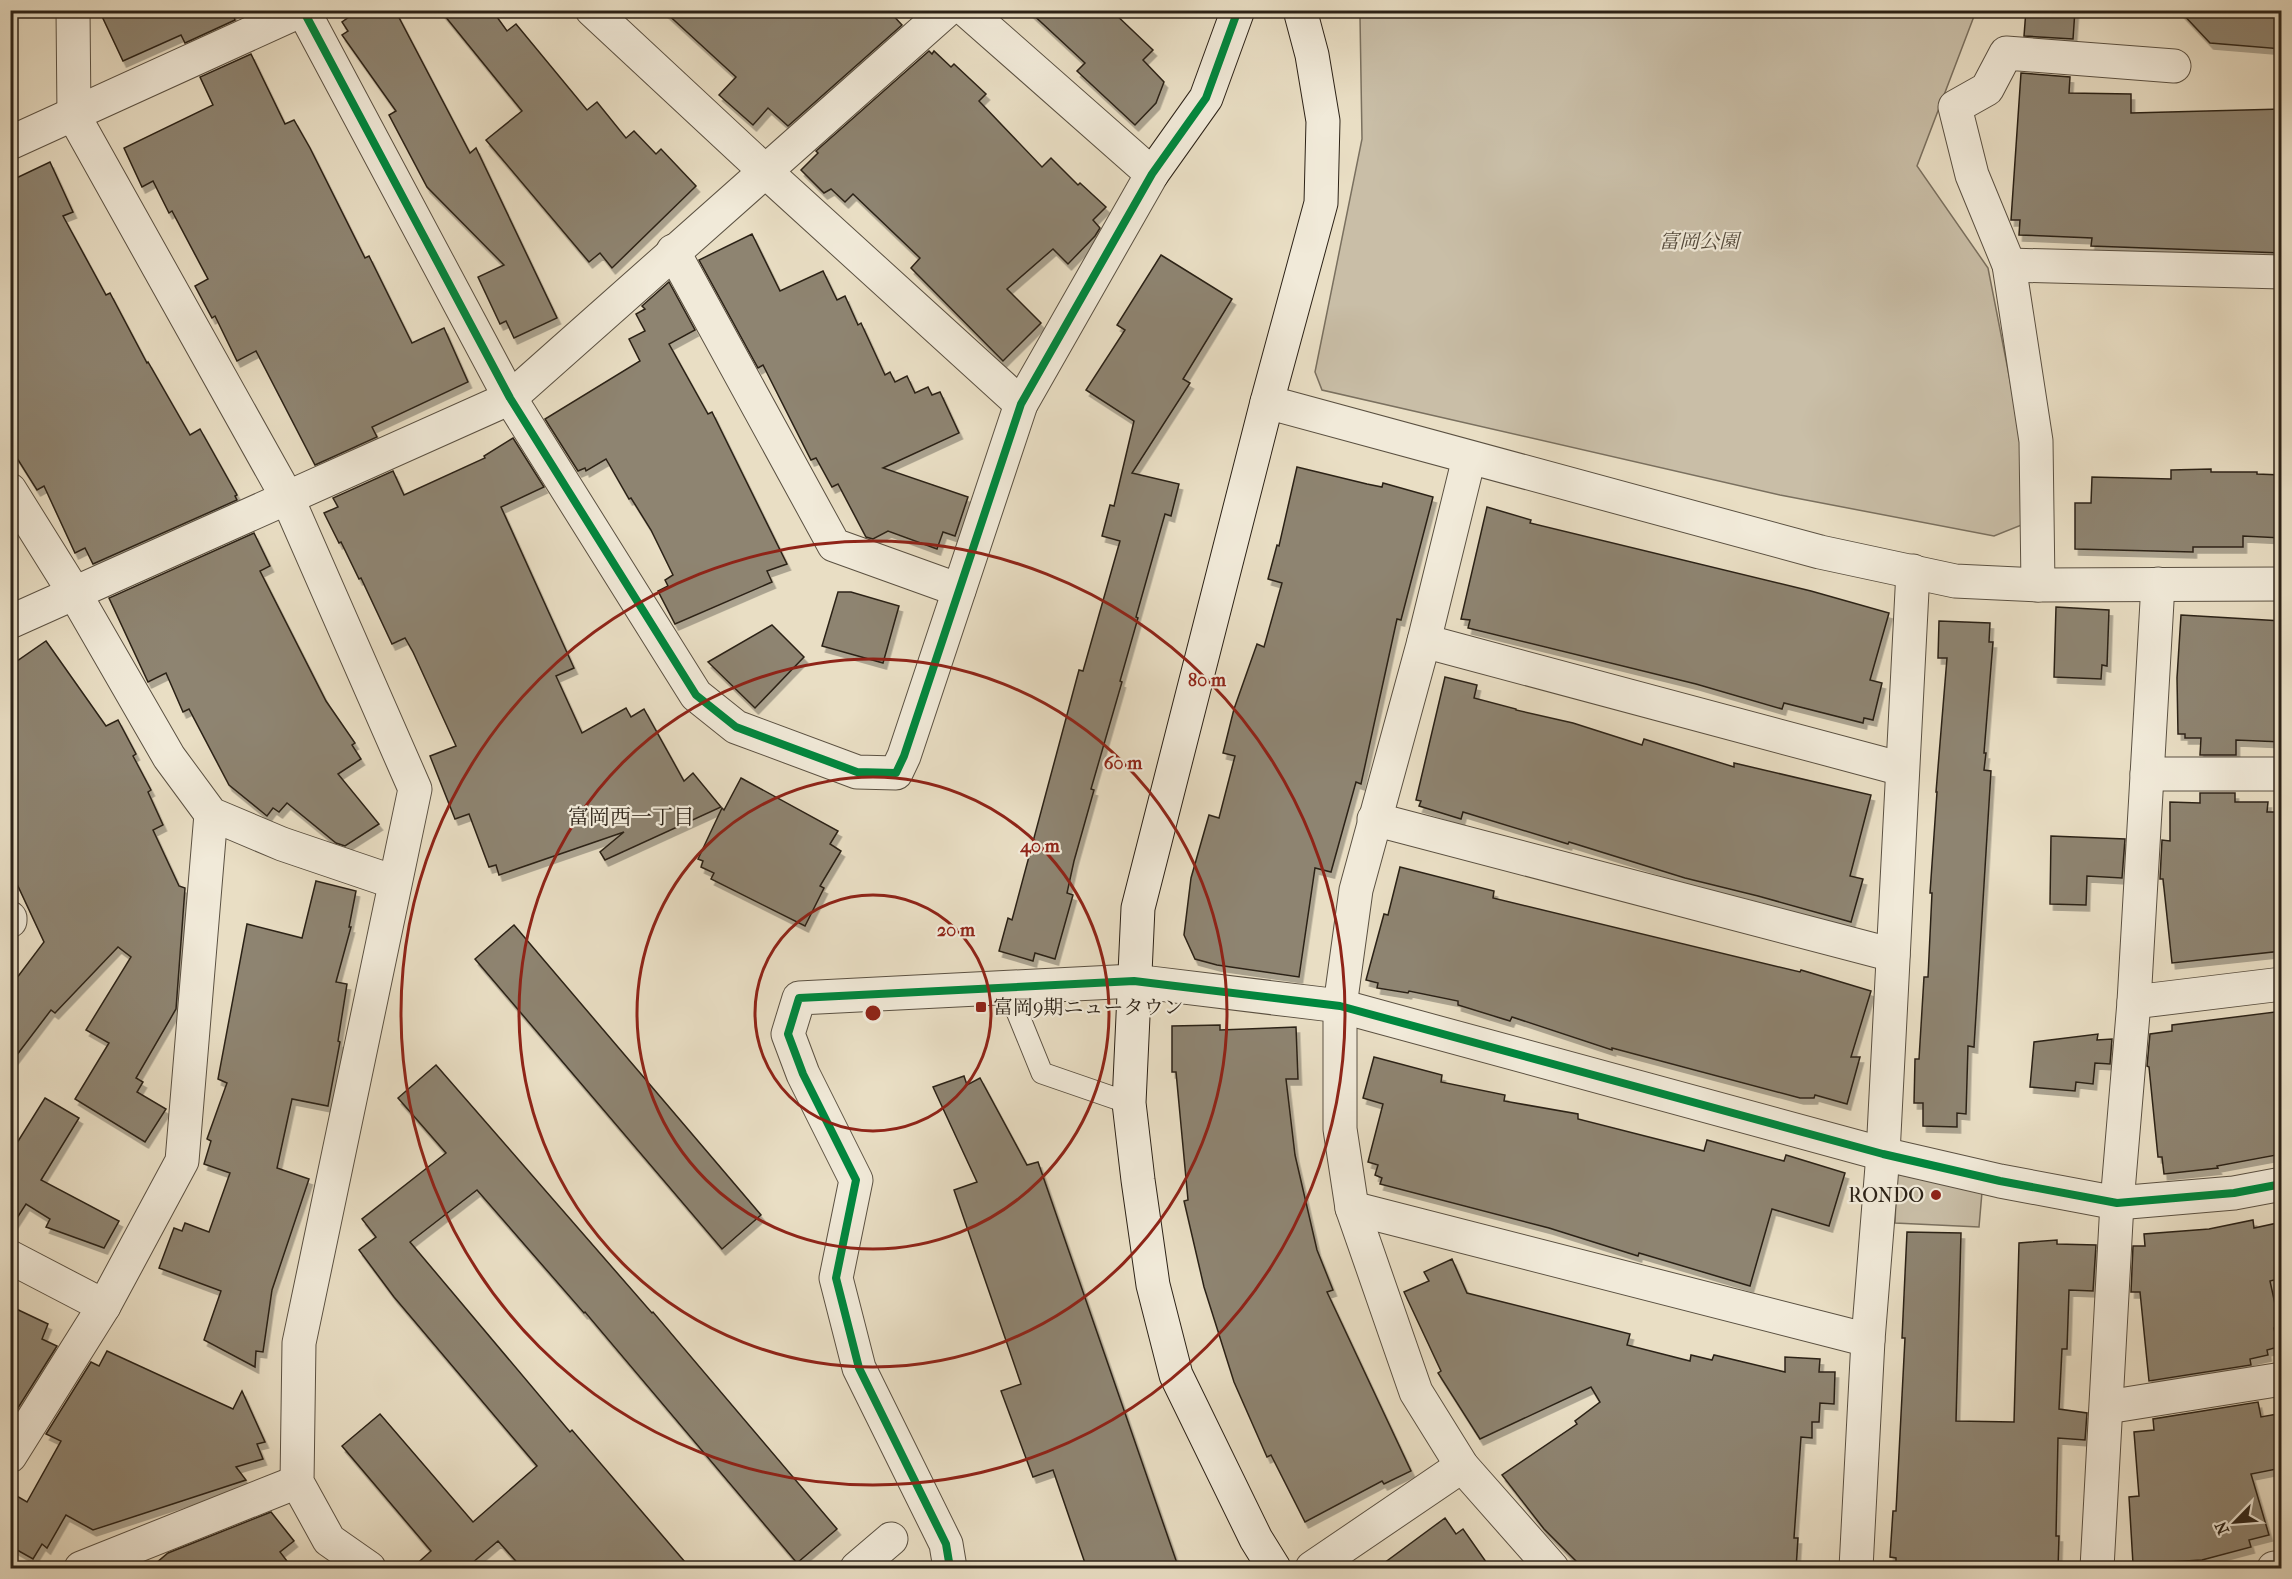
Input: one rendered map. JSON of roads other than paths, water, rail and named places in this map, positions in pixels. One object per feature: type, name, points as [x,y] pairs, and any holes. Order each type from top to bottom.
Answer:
[{"type":"street","points":[[73,10],[74,116],[287,497],[415,789],[299,1343],[297,1482],[329,1540],[369,1569]]},
{"type":"street","points":[[10,143],[74,116],[303,10],[510,398],[696,694],[736,727],[857,771],[896,773],[904,756],[1021,404],[1152,174],[1206,98],[1238,10]]},
{"type":"street","points":[[592,10],[1021,404]]},
{"type":"street","points":[[10,622],[510,398],[947,10]]},
{"type":"street","points":[[966,10],[1152,174]]},
{"type":"street","points":[[1274,1569],[1256,1539],[1176,1375],[1153,1285],[1129,1103],[1138,908],[1267,402],[1321,203],[1323,121],[1312,55],[1300,10]]},
{"type":"street","points":[[2037,585],[2036,441],[2009,265],[1972,175],[1955,107],[1987,89],[2006,53],[2174,66]]},
{"type":"street","points":[[673,251],[834,544],[959,590]]},
{"type":"street","points":[[2009,265],[2282,272]]},
{"type":"street","points":[[1267,402],[1820,552],[1913,570],[1955,581],[2037,585],[2282,584]]},
{"type":"street","points":[[1469,458],[1424,641],[1356,890],[1340,1006],[1340,1129],[1352,1208],[1416,1392],[1462,1466],[1551,1569]]},
{"type":"street","points":[[10,490],[75,594],[169,757],[211,814],[282,844],[394,882]]},
{"type":"street","points":[[1856,1569],[1868,1340],[1883,1154],[1913,570]]},
{"type":"street","points":[[2097,1569],[2117,1203],[2134,1002],[2158,584]]},
{"type":"street","points":[[1424,641],[1902,769]]},
{"type":"street","points":[[2147,774],[2282,774]]},
{"type":"street","points":[[10,1456],[104,1306],[182,1161],[211,814]]},
{"type":"street","points":[[1374,819],[1893,955]]},
{"type":"street","points":[[950,1569],[946,1544],[859,1368],[836,1278],[856,1180],[803,1074],[788,1034],[799,998],[1134,981],[1340,1006],[1883,1154],[2000,1181],[2117,1203],[2234,1193],[2282,1184]]},
{"type":"street","points":[[2134,1002],[2282,984]]},
{"type":"street","points":[[1352,1208],[1868,1340]]},
{"type":"street","points":[[10,1257],[104,1306]]},
{"type":"street","points":[[2107,1407],[2282,1379]]},
{"type":"street","points":[[1312,1569],[1462,1466]]},
{"type":"street","points":[[81,1569],[123,1561],[297,1482]]},
{"type":"street","points":[[857,1569],[891,1539]]},
{"type":"street","points":[[2274,1569],[2282,1567]]},
{"type":"lane","points":[[1007,987],[1042,1073],[1129,1103]]},
{"type":"place","name":"富岡9期ニュータウン","points":[[981,1007]]},
{"type":"place","name":"RONDO","points":[[1936,1195]]},
{"type":"district","name":"富岡西一丁目","points":[[631,817]]},
{"type":"park label","name":"富岡公園","points":[[1699,241]]}]
